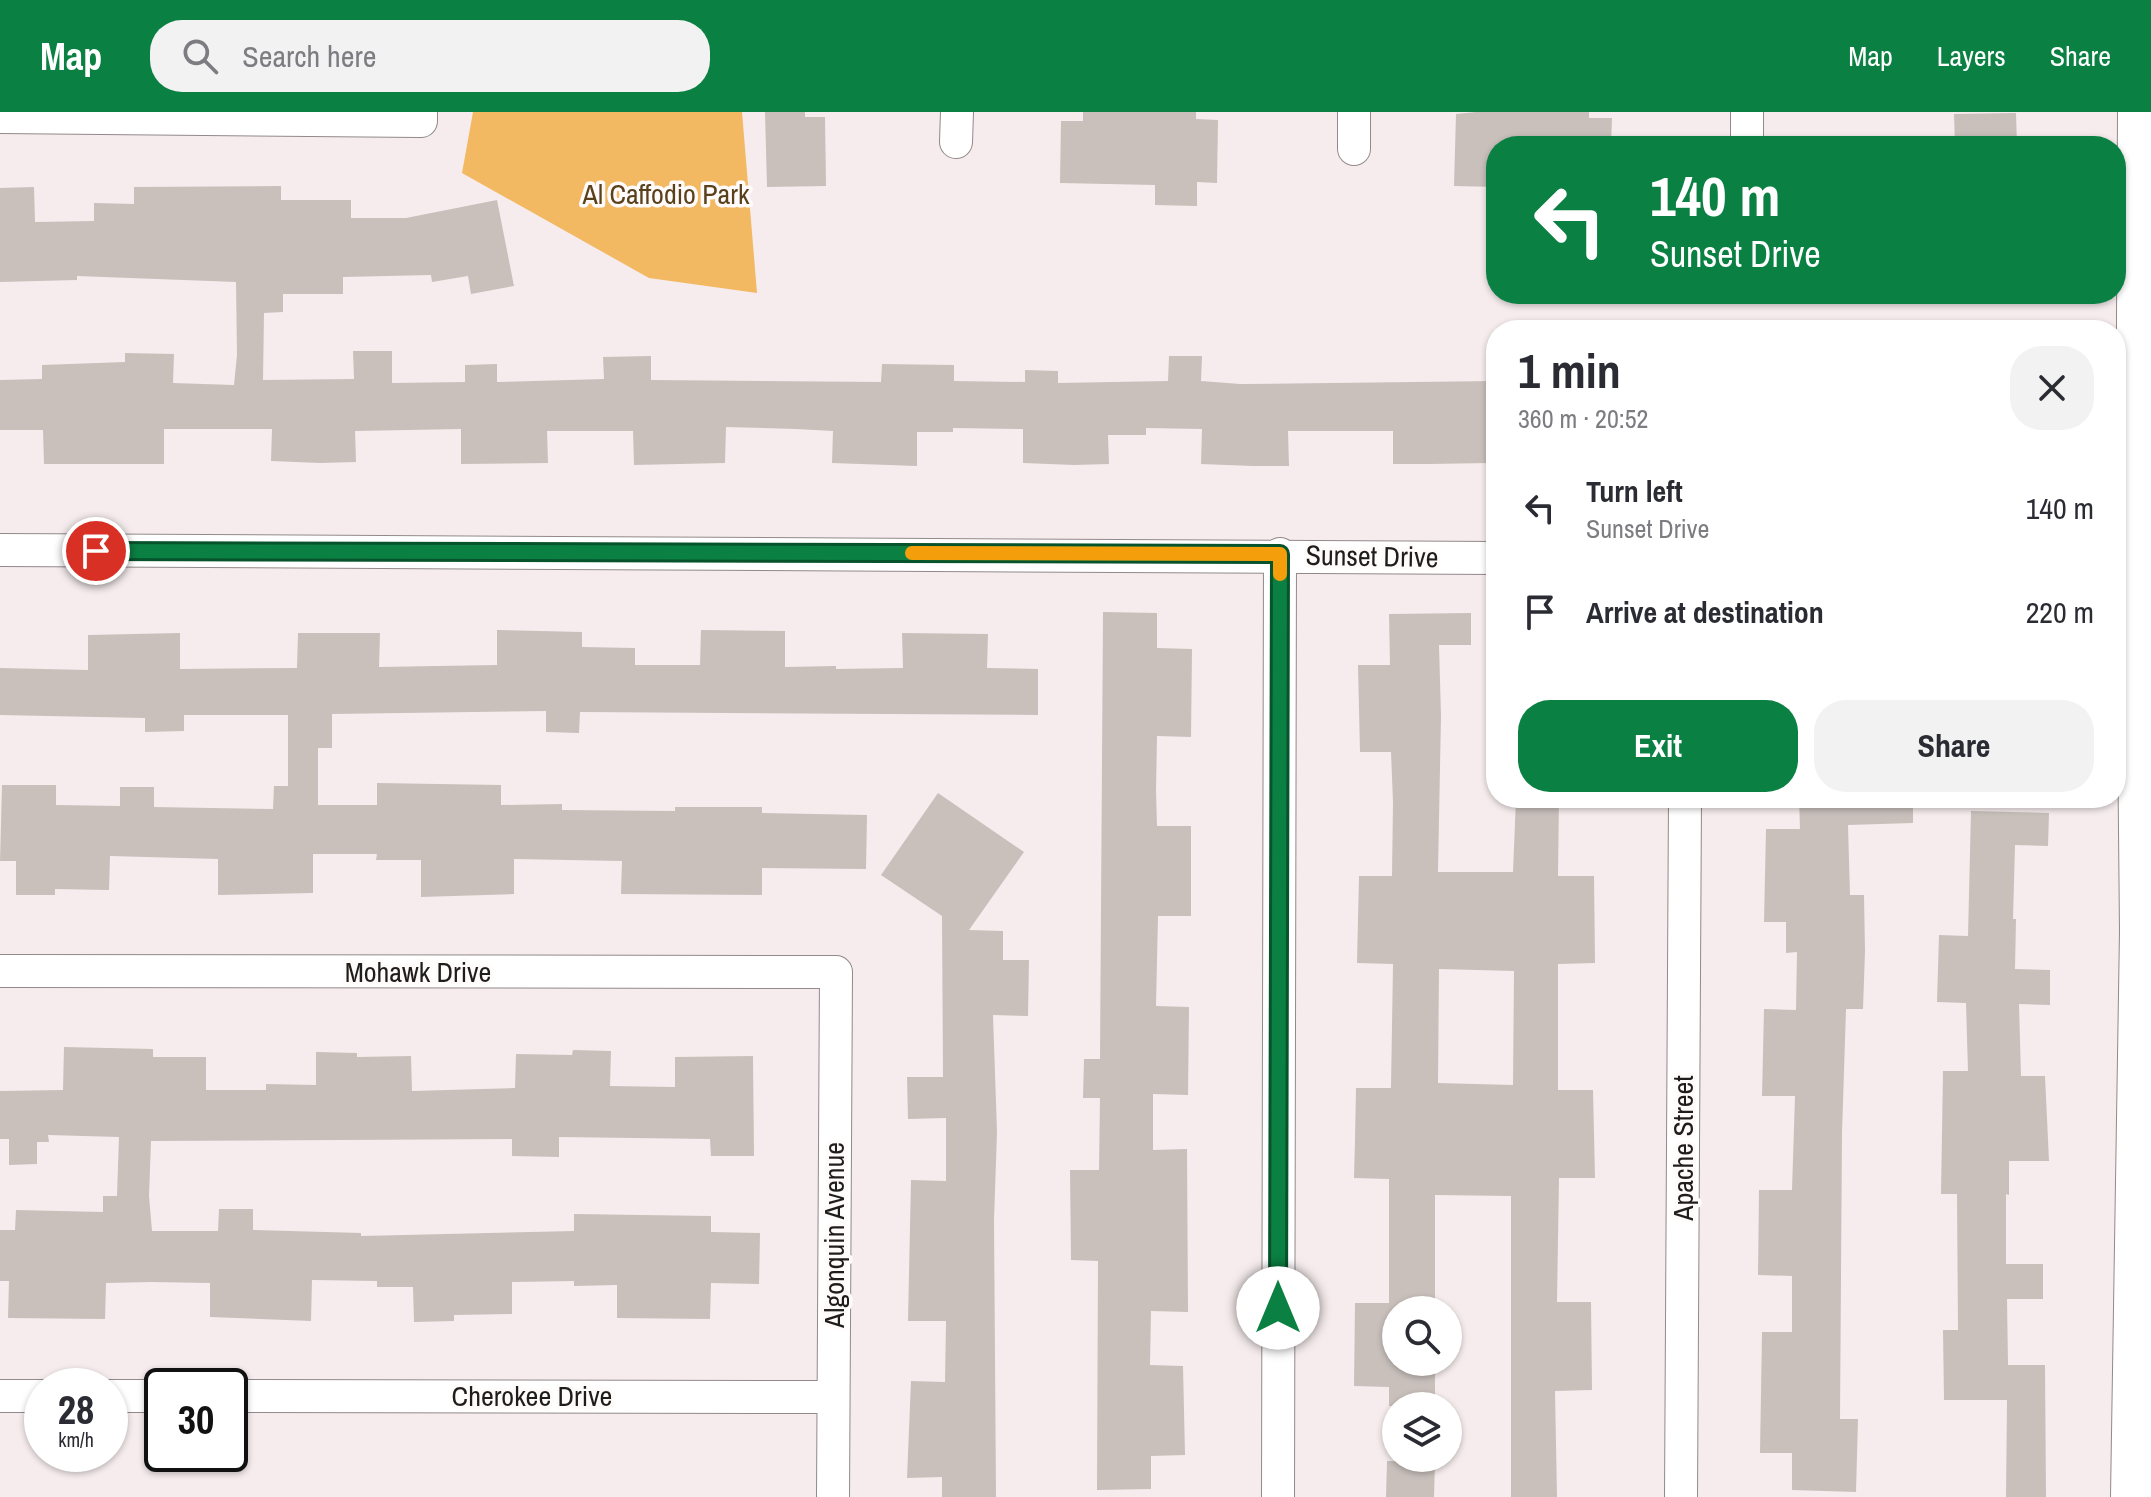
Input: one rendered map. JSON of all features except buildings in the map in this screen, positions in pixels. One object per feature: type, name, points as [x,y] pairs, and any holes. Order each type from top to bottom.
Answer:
[{"type":"street","points":[[1354,112],[1354,149]]},
{"type":"street","points":[[1747,112],[1747,136]]},
{"type":"street","points":[[2133,1497],[2142,1438],[2147,931],[2135,525],[2140,112]]},
{"type":"street","points":[[0,117],[421,117]]},
{"type":"street","name":"Sunset Drive","points":[[0,550],[1280,554],[1486,558]]},
{"type":"street","points":[[1278,1497],[1280,554]]},
{"type":"street","name":"Apache Street","points":[[1681,1497],[1685,808]]},
{"type":"street","name":"Mohawk Drive","points":[[0,971],[836,972]]},
{"type":"street","name":"Algonquin Avenue","points":[[833,1497],[836,972]]},
{"type":"street","points":[[0,1396],[24,1396]]},
{"type":"street","name":"Cherokee Drive","points":[[248,1396],[833,1397]]},
{"type":"green space","name":"Al Caffodio Park","points":[[473,112],[742,112],[757,293],[649,278],[462,173]]},
{"type":"slow traffic","points":[[912,553],[1280,554],[1280,574]]},
{"type":"route","points":[[96,551],[1280,554],[1278,1308]]}]
